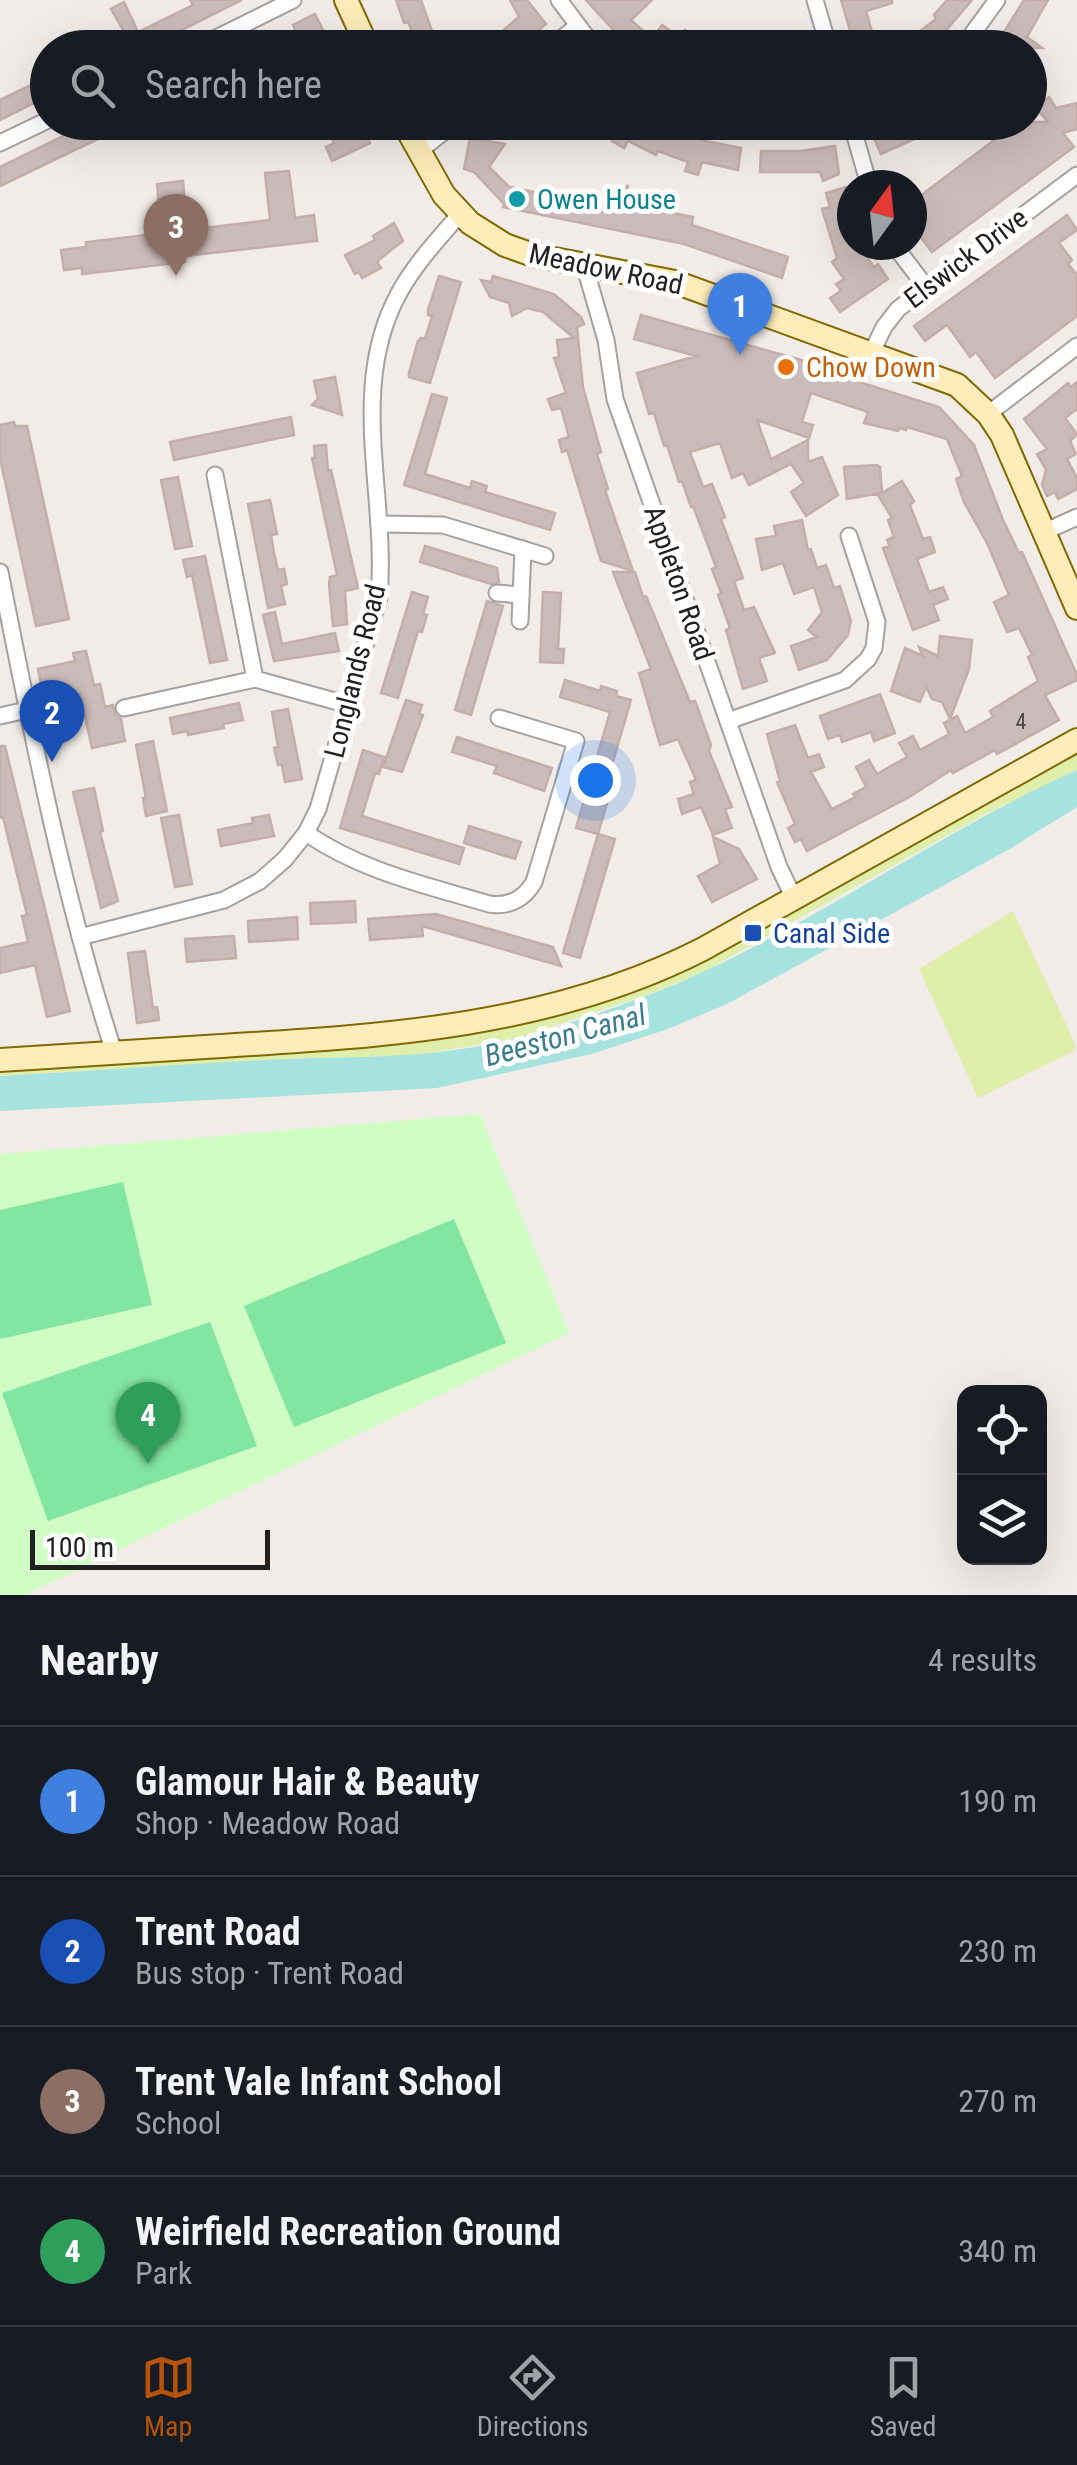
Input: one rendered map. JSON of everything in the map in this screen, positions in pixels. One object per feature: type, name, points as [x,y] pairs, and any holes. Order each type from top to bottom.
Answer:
[{"type":"street","points":[[232,30],[293,0]]},
{"type":"street","points":[[346,0],[360,30]]},
{"type":"street","points":[[559,0],[580,30]]},
{"type":"street","points":[[815,0],[824,30]]},
{"type":"street","points":[[976,30],[998,0]]},
{"type":"street","points":[[572,30],[577,26]]},
{"type":"street","points":[[0,143],[30,129]]},
{"type":"street","name":"Meadow Road","points":[[412,140],[444,195],[460,214],[483,232],[523,252],[675,282],[957,385],[988,414],[1002,435],[1077,608]]},
{"type":"street","points":[[418,152],[433,140]]},
{"type":"street","points":[[856,140],[865,170]]},
{"type":"street","name":"Elswick Drive","points":[[872,354],[890,318],[1077,175]]},
{"type":"street","name":"Longlands Road","points":[[80,937],[233,897],[273,870],[306,833],[318,809],[379,596],[371,384],[377,349],[389,312],[405,282],[460,214]]},
{"type":"street","points":[[905,260],[926,287]]},
{"type":"street","name":"Appleton Road","points":[[584,264],[606,340],[615,399],[779,866],[793,896]]},
{"type":"street","points":[[988,414],[1077,346]]},
{"type":"street","points":[[215,475],[255,678]]},
{"type":"street","points":[[1044,532],[1077,517]]},
{"type":"street","points":[[379,524],[443,525],[544,556]]},
{"type":"street","points":[[728,721],[845,680],[868,658],[874,648],[877,622],[850,536]]},
{"type":"street","points":[[520,621],[524,550]]},
{"type":"street","points":[[0,572],[27,710],[80,937],[114,1052]]},
{"type":"street","points":[[498,593],[521,595]]},
{"type":"street","points":[[124,708],[255,678],[349,704]]},
{"type":"street","points":[[0,716],[27,710]]},
{"type":"street","points":[[306,833],[344,858],[386,874],[489,904],[519,900],[534,882],[576,741],[500,718]]},
{"type":"street","points":[[0,1060],[313,1040],[525,1014],[587,997],[668,967],[1077,740]]},
{"type":"green space","points":[[1077,751],[1077,770],[982,816],[705,971],[521,1037],[412,1056],[287,1059],[0,1076],[0,1069],[578,1006]]},
{"type":"green space","points":[[1013,911],[1076,1050],[978,1098],[919,969]]},
{"type":"green space","points":[[480,1114],[569,1333],[25,1595],[0,1595],[0,1154]]},
{"type":"green space","points":[[123,1182],[152,1305],[0,1339],[0,1210]]},
{"type":"green space","points":[[454,1219],[506,1343],[294,1427],[244,1306]]},
{"type":"green space","points":[[210,1322],[257,1446],[48,1521],[2,1393]]},
{"type":"water","name":"Beeston Canal","points":[[1077,770],[1077,807],[1008,850],[729,1003],[668,1029],[591,1054],[437,1088],[0,1111],[0,1076],[423,1054],[492,1044],[564,1025],[656,992],[763,942],[971,824]]},
{"type":"building","points":[[190,0],[242,0],[182,30],[142,30],[193,5]]},
{"type":"building","points":[[396,0],[421,0],[432,30],[411,30],[408,22],[404,23]]},
{"type":"building","points":[[510,0],[527,0],[546,24],[538,30],[503,30],[519,17]]},
{"type":"building","points":[[586,0],[652,0],[631,20],[642,30],[614,30]]},
{"type":"building","points":[[841,0],[892,0],[866,11],[872,30],[850,30]]},
{"type":"building","points":[[947,0],[972,0],[946,30],[921,30],[936,19],[934,15]]},
{"type":"building","points":[[1024,0],[1048,0],[1031,30],[1005,30]]},
{"type":"building","points":[[124,2],[137,30],[123,30],[111,9]]},
{"type":"building","points":[[315,14],[323,30],[295,30],[293,25]]},
{"type":"building","points":[[30,86],[30,105],[0,120],[0,100]]},
{"type":"building","points":[[1049,97],[1056,108],[1077,103],[1077,129],[1063,133],[1074,147],[932,252],[927,246],[927,191],[994,140],[1047,140]]},
{"type":"building","points":[[55,140],[96,140],[0,186],[0,167]]},
{"type":"building","points":[[333,140],[370,143],[332,161],[326,147],[334,143]]},
{"type":"building","points":[[470,140],[482,140],[505,144],[489,167],[509,187],[564,198],[565,192],[577,194],[576,200],[613,207],[628,185],[624,209],[648,214],[649,210],[659,210],[693,217],[692,225],[788,257],[782,278],[684,244],[503,207],[474,172],[464,169]]},
{"type":"building","points":[[701,140],[741,148],[738,170],[702,162],[698,175],[685,171],[688,162],[658,151],[656,155],[628,141],[624,148],[612,141]]},
{"type":"building","points":[[875,140],[912,140],[881,154]]},
{"type":"building","points":[[835,146],[837,175],[823,181],[820,172],[760,172],[761,151]]},
{"type":"building","points":[[289,171],[295,218],[314,215],[317,241],[185,256],[185,262],[82,274],[82,268],[64,270],[61,250],[86,247],[86,242],[155,234],[153,217],[160,216],[157,184],[183,181],[187,230],[270,220],[265,173]]},
{"type":"building","points":[[837,190],[837,258],[822,209],[830,207],[826,193]]},
{"type":"building","points":[[1067,215],[1077,230],[1059,243],[1077,275],[1077,316],[995,378],[976,352],[970,357],[947,325],[925,341],[914,326]]},
{"type":"building","points":[[394,223],[403,241],[377,262],[381,268],[362,278],[359,272],[355,274],[345,255],[375,240],[373,236]]},
{"type":"building","points":[[837,258],[869,260],[874,267],[878,264],[888,279],[840,312],[830,298],[841,291],[836,284],[844,279],[832,262]]},
{"type":"building","points":[[439,276],[461,282],[430,383],[409,377],[409,373],[418,341],[425,339],[432,316],[428,310]]},
{"type":"building","points":[[493,276],[554,294],[581,317],[584,324],[577,327],[583,387],[601,452],[597,454],[608,489],[605,490],[633,571],[601,561],[567,450],[562,452],[559,440],[569,437],[561,408],[552,410],[548,399],[566,393],[554,358],[559,357],[557,340],[574,338],[543,312],[527,308],[512,316],[509,303],[490,297],[481,280],[491,282]]},
{"type":"building","points":[[641,315],[819,365],[844,374],[843,377],[939,407],[974,445],[1003,520],[1019,553],[1022,552],[1077,675],[1077,680],[1045,695],[1059,720],[997,754],[995,750],[953,773],[951,770],[911,796],[807,851],[801,839],[795,842],[788,828],[795,824],[777,782],[780,781],[767,734],[795,725],[808,758],[819,754],[824,767],[811,772],[832,809],[866,787],[856,767],[869,760],[877,774],[907,757],[899,743],[913,736],[920,750],[949,734],[944,723],[957,716],[965,733],[993,717],[990,711],[1038,681],[1028,657],[1032,655],[1019,628],[1007,632],[994,602],[1009,595],[964,502],[956,479],[962,476],[947,439],[907,427],[898,431],[864,423],[868,412],[811,393],[802,422],[813,425],[809,438],[757,420],[771,459],[808,440],[808,462],[822,457],[838,495],[806,516],[791,492],[804,483],[791,464],[749,485],[743,473],[732,478],[720,443],[690,452],[703,487],[712,484],[725,517],[721,519],[743,578],[734,581],[744,610],[754,607],[775,653],[759,658],[767,681],[743,689],[712,569],[716,567],[667,445],[664,446],[654,413],[649,414],[637,373],[696,356],[634,339]]},
{"type":"building","points":[[335,377],[342,415],[312,405],[318,399],[314,381]]},
{"type":"building","points":[[1077,382],[1077,409],[1065,418],[1077,434],[1070,441],[1076,454],[1067,459],[1077,478],[1077,489],[1058,499],[1055,492],[1047,496],[1042,485],[1046,470],[1037,454],[1047,449],[1024,419],[1068,383],[1071,387]]},
{"type":"building","points":[[432,394],[447,398],[425,474],[470,488],[472,481],[487,486],[485,492],[555,513],[550,530],[404,485]]},
{"type":"building","points":[[291,417],[294,435],[174,460],[170,442]]},
{"type":"building","points":[[14,422],[15,426],[27,426],[69,619],[36,626],[0,458],[0,425]]},
{"type":"building","points":[[326,445],[328,471],[331,470],[358,588],[345,591],[347,624],[333,626],[329,584],[330,577],[337,575],[312,458],[314,446]]},
{"type":"building","points":[[877,465],[882,493],[902,481],[914,501],[910,505],[923,539],[930,537],[935,552],[917,559],[929,592],[943,587],[948,599],[933,605],[939,620],[913,630],[883,548],[890,546],[887,540],[894,537],[888,520],[892,518],[878,495],[881,493],[847,499],[844,467]]},
{"type":"building","points":[[178,477],[192,546],[175,549],[161,480]]},
{"type":"building","points":[[270,500],[277,534],[271,535],[274,553],[278,570],[284,569],[287,584],[281,586],[285,604],[268,608],[248,504]]},
{"type":"building","points":[[802,520],[808,550],[811,549],[817,568],[826,565],[834,588],[840,586],[851,621],[848,635],[827,660],[799,670],[791,646],[817,637],[808,630],[822,612],[814,587],[794,594],[783,563],[762,570],[756,539],[776,536],[774,526]]},
{"type":"building","points":[[425,546],[497,568],[499,582],[491,584],[420,562]]},
{"type":"building","points":[[205,556],[227,660],[210,663],[192,575],[187,577],[183,560]]},
{"type":"building","points":[[613,572],[635,572],[690,702],[695,701],[711,745],[709,751],[732,807],[725,809],[732,828],[713,835],[701,807],[682,814],[678,799],[694,794],[690,782],[696,780],[678,739],[660,745],[639,673],[651,669]]},
{"type":"building","points":[[412,592],[428,597],[423,614],[427,615],[422,632],[418,631],[398,698],[381,693]]},
{"type":"building","points":[[543,592],[561,593],[558,649],[564,649],[563,663],[540,662]]},
{"type":"building","points":[[487,601],[503,606],[471,715],[455,710]]},
{"type":"building","points":[[275,612],[282,644],[335,633],[339,651],[274,661],[263,615]]},
{"type":"building","points":[[940,636],[972,640],[969,669],[950,719],[942,702],[932,699],[926,687],[920,702],[891,691],[905,648],[923,656],[919,647],[938,656]]},
{"type":"building","points":[[86,651],[94,685],[100,684],[105,707],[113,705],[115,715],[121,719],[125,741],[92,748],[80,694],[55,699],[54,693],[48,695],[46,687],[42,688],[38,669],[75,661],[73,653]]},
{"type":"building","points":[[565,680],[600,691],[601,686],[631,700],[602,799],[608,800],[598,834],[576,828],[610,712],[560,697]]},
{"type":"building","points":[[880,694],[895,733],[874,741],[871,732],[842,742],[840,735],[828,739],[820,716]]},
{"type":"building","points":[[406,700],[422,705],[419,714],[423,715],[402,772],[383,767]]},
{"type":"building","points":[[239,703],[243,720],[223,724],[224,728],[173,734],[170,718]]},
{"type":"building","points":[[288,709],[302,779],[285,782],[274,748],[278,747],[272,712]]},
{"type":"building","points":[[457,737],[552,768],[544,791],[494,773],[497,766],[452,752]]},
{"type":"building","points":[[153,741],[167,811],[146,816],[136,745]]},
{"type":"building","points":[[0,746],[5,746],[70,1011],[47,1017],[35,965],[0,973],[0,948],[28,942],[22,916],[27,915],[3,817],[0,818]]},
{"type":"building","points":[[363,750],[384,757],[362,816],[464,848],[459,864],[340,828]]},
{"type":"building","points":[[94,788],[103,831],[100,832],[118,901],[101,908],[73,792]]},
{"type":"building","points":[[179,815],[192,884],[175,887],[161,818]]},
{"type":"building","points":[[269,815],[274,836],[221,846],[218,830],[253,823],[252,818]]},
{"type":"building","points":[[469,826],[521,842],[515,859],[464,843]]},
{"type":"building","points":[[598,834],[615,839],[580,958],[563,953]]},
{"type":"building","points":[[713,837],[739,849],[757,879],[712,902],[698,876],[720,864]]},
{"type":"building","points":[[355,901],[356,922],[311,924],[310,903]]},
{"type":"building","points":[[436,914],[553,947],[561,966],[422,926],[423,936],[370,940],[368,919]]},
{"type":"building","points":[[297,917],[298,939],[249,942],[248,921]]},
{"type":"building","points":[[234,936],[236,958],[187,962],[185,939]]},
{"type":"building","points":[[145,951],[153,1008],[157,1007],[159,1020],[137,1023],[128,953]]},
{"type":"place","name":"Owen House","points":[[517,199]]},
{"type":"place","name":"Trent Vale Infant School","points":[[176,276]]},
{"type":"place","name":"Glamour Hair & Beauty","points":[[740,355]]},
{"type":"place","name":"Chow Down","points":[[786,367]]},
{"type":"place","name":"Trent Road","points":[[52,762]]},
{"type":"place","name":"Canal Side","points":[[753,933]]},
{"type":"place","name":"Weirfield Recreation Ground","points":[[148,1464]]}]
